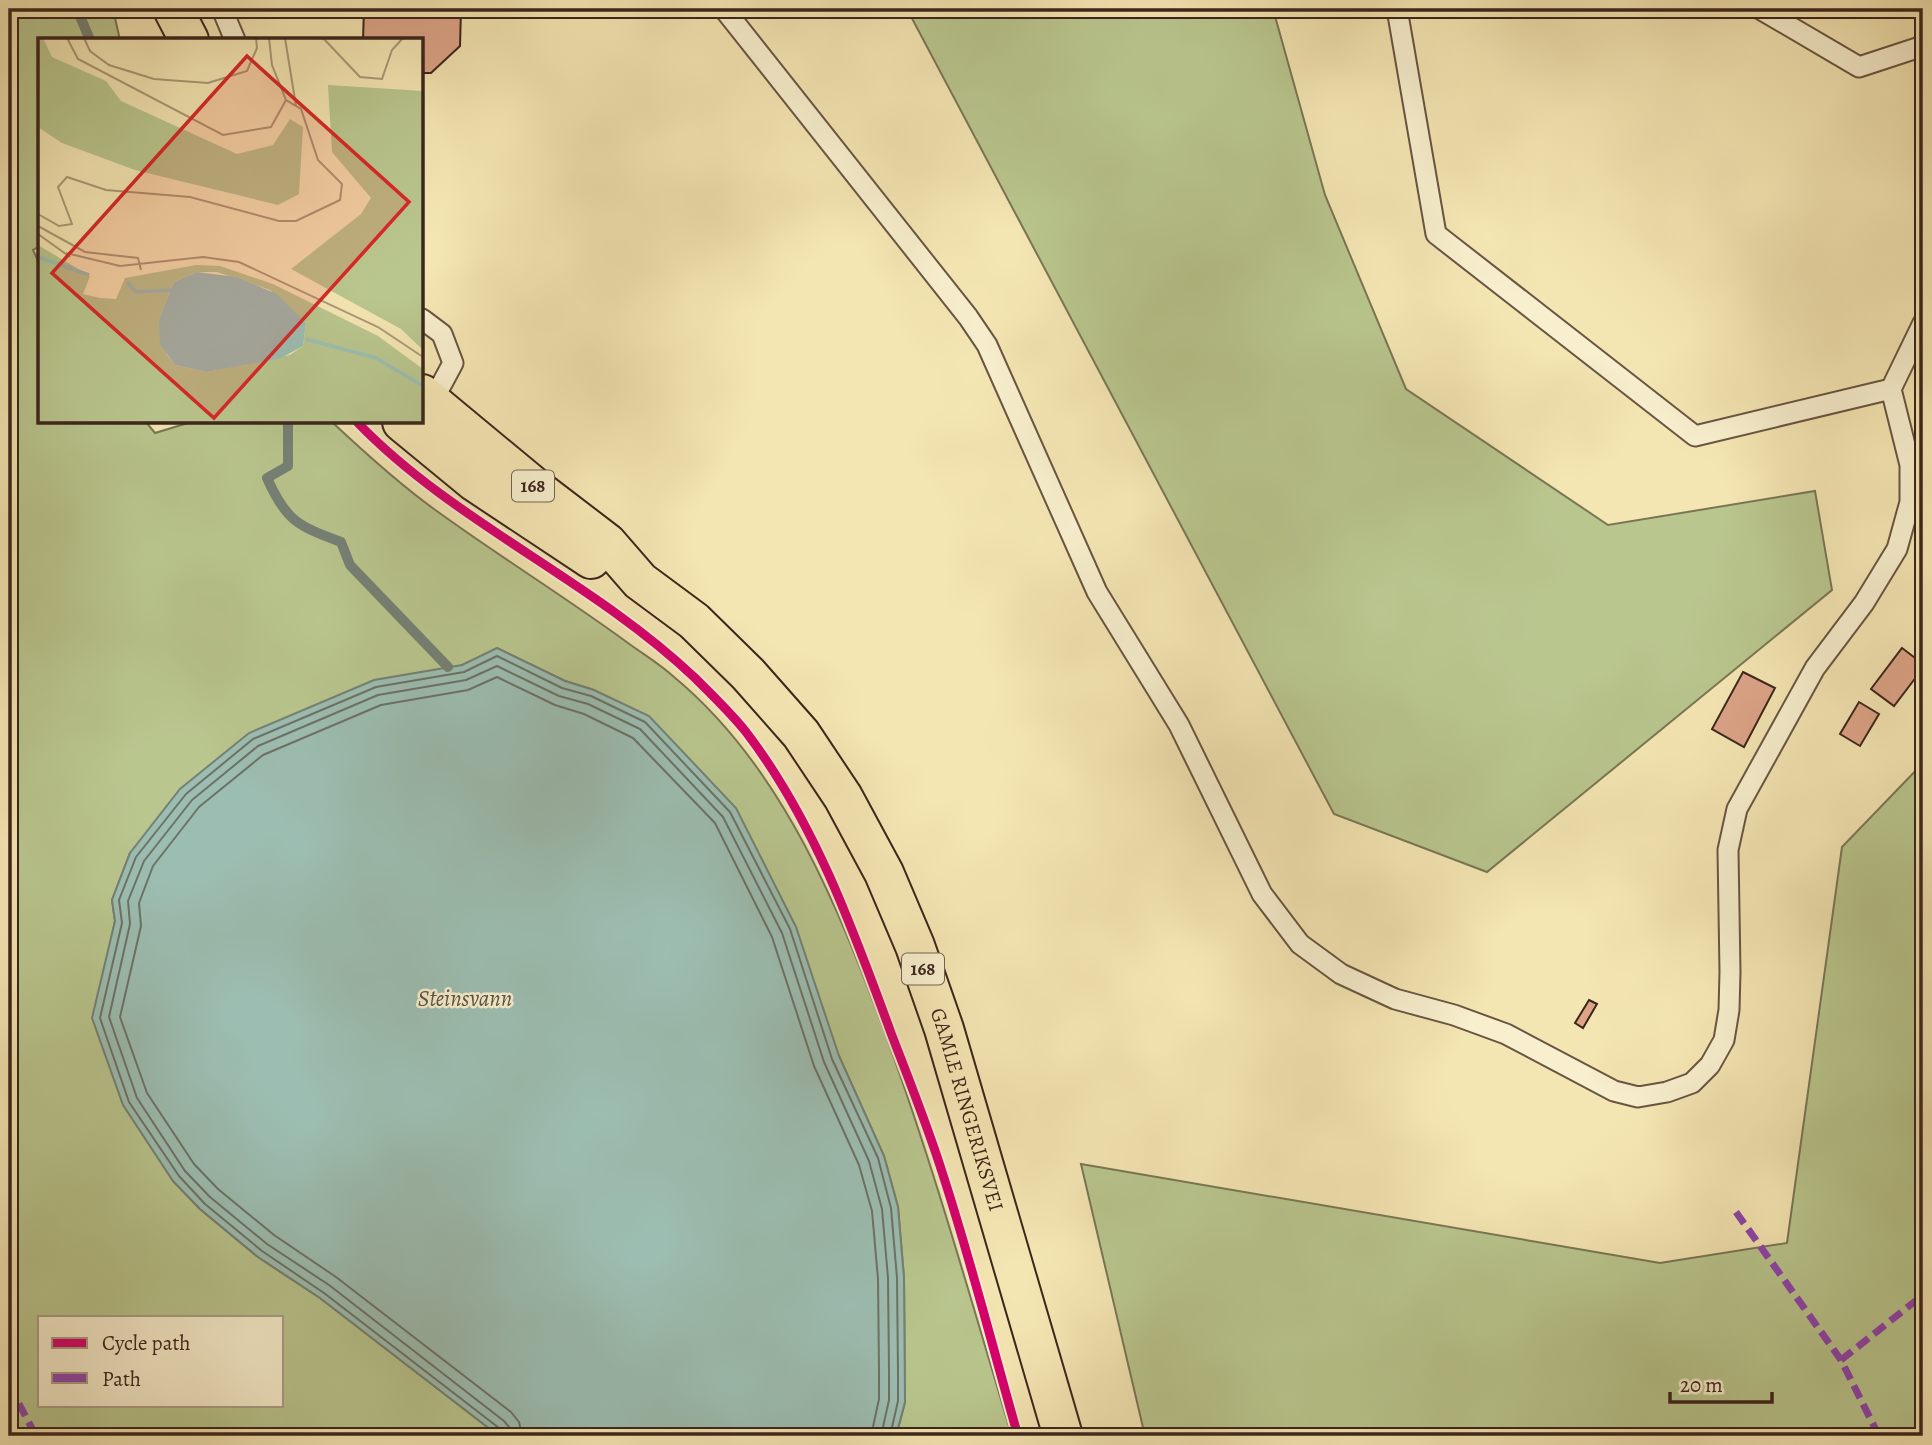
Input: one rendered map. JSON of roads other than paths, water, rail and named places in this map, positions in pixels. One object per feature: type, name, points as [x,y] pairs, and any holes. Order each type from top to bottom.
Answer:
[{"type":"main road","points":[[158,9],[158,38]]},
{"type":"main road","points":[[173,9],[188,38]]},
{"type":"main road","name":"GAMLE RINGERIKSVEI","points":[[424,422],[475,482],[599,564],[640,581],[694,621],[748,674],[801,734],[843,797],[884,873],[915,946],[944,1029],[1063,1436]]},
{"type":"lane","points":[[222,9],[234,38]]},
{"type":"lane","points":[[724,9],[968,317],[987,345],[1097,592],[1179,725],[1262,894],[1300,944],[1341,974],[1395,999],[1454,1015],[1506,1034],[1614,1091],[1639,1097],[1667,1092],[1692,1083],[1710,1065],[1724,1040],[1729,1010],[1730,972],[1728,850],[1737,809],[1815,668],[1864,603],[1897,549],[1910,502],[1910,465],[1891,389],[1923,323]]},
{"type":"lane","points":[[1397,9],[1436,234],[1695,436],[1891,389]]},
{"type":"lane","points":[[1760,9],[1859,67],[1923,46]]},
{"type":"lane","points":[[424,320],[442,334],[453,363],[424,404]]},
{"type":"lane","points":[[1910,465],[1923,448]]},
{"type":"water","name":"Steinsvann","points":[[497,648],[565,681],[594,690],[649,716],[736,808],[796,927],[839,1056],[884,1156],[898,1207],[904,1278],[905,1402],[896,1436],[499,1436],[320,1298],[258,1257],[200,1209],[173,1181],[123,1105],[92,1018],[115,921],[112,900],[130,853],[180,789],[249,733],[374,680],[462,665]]},
{"type":"waterway","points":[[77,9],[89,38]]},
{"type":"waterway","points":[[288,424],[288,466],[267,478],[281,504],[287,513],[304,526],[341,542],[350,565],[448,667]]}]
